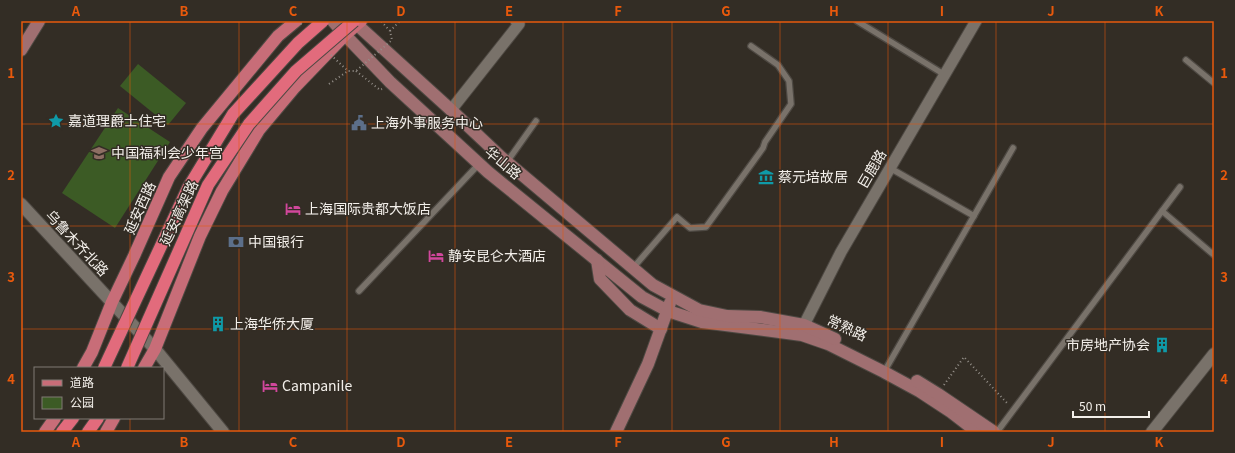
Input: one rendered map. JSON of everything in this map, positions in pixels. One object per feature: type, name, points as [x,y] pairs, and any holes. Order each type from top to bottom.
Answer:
[{"type":"highway","name":"延安高架路","points":[[104,367],[188,188],[233,114],[298,43],[323,21]]},
{"type":"highway","name":"延安高架路","points":[[126,367],[208,184],[249,124],[296,71],[356,22]]},
{"type":"highway","points":[[62,432],[72,419]]},
{"type":"highway","points":[[88,432],[97,419]]},
{"type":"main road","points":[[21,50],[39,21]]},
{"type":"main road","name":"延安西路","points":[[84,367],[92,352],[112,302],[170,177],[202,128],[278,36],[297,21]]},
{"type":"main road","name":"华山路","points":[[333,21],[390,82],[479,164],[642,297],[668,311]]},
{"type":"main road","points":[[145,367],[155,349],[200,236],[222,190],[259,130],[295,87],[356,22]]},
{"type":"main road","name":"华山路","points":[[356,22],[507,163],[653,285],[672,294]]},
{"type":"main road","points":[[597,260],[600,280],[630,310],[661,329]]},
{"type":"main road","points":[[616,432],[648,364],[668,311],[672,294]]},
{"type":"main road","name":"常熟路","points":[[672,294],[699,310],[727,316],[760,317],[849,345],[951,412],[977,432]]},
{"type":"main road","name":"常熟路","points":[[668,311],[702,322],[803,330],[838,349],[886,368],[938,394],[995,432]]},
{"type":"main road","name":"常熟路","points":[[668,311],[675,320],[703,329],[799,342],[833,352],[838,349]]},
{"type":"main road","points":[[45,432],[54,419]]},
{"type":"main road","points":[[106,432],[113,419]]},
{"type":"street","points":[[451,110],[519,24],[516,21]]},
{"type":"street","name":"巨鹿路","points":[[803,330],[841,252],[976,21]]},
{"type":"street","name":"乌鲁木齐北路","points":[[21,204],[155,349]]},
{"type":"street","points":[[155,349],[223,432]]},
{"type":"street","points":[[1152,432],[1212,359]]},
{"type":"lane","points":[[857,21],[945,75]]},
{"type":"lane","points":[[633,268],[677,217],[690,228],[706,227],[763,148],[765,142],[791,104],[789,81],[778,65],[751,46]]},
{"type":"lane","points":[[1186,60],[1214,83]]},
{"type":"lane","points":[[507,163],[536,121]]},
{"type":"lane","points":[[886,368],[1013,148]]},
{"type":"lane","points":[[359,291],[479,164]]},
{"type":"lane","points":[[890,168],[974,216]]},
{"type":"lane","points":[[995,432],[1180,187]]},
{"type":"lane","points":[[1162,211],[1214,255]]},
{"type":"path","points":[[297,21],[308,30]]},
{"type":"path","points":[[356,72],[392,40],[390,31],[381,21]]},
{"type":"path","points":[[390,31],[400,21]]},
{"type":"path","points":[[327,50],[348,71],[356,72],[380,90]]},
{"type":"path","points":[[329,84],[348,71]]},
{"type":"path","points":[[938,394],[964,357],[1007,403],[1008,407]]},
{"type":"green space","points":[[138,64],[186,103],[168,125],[120,86]]},
{"type":"green space","points":[[118,108],[170,142],[115,228],[62,193]]},
{"type":"place","name":"嘉道理爵士住宅","points":[[56,121]]},
{"type":"place","name":"上海外事服务中心","points":[[359,123]]},
{"type":"place","name":"中国福利会少年宫","points":[[99,153]]},
{"type":"place","name":"蔡元培故居","points":[[766,177]]},
{"type":"place","name":"上海国际贵都大饭店","points":[[293,209]]},
{"type":"place","name":"中国银行","points":[[236,242]]},
{"type":"place","name":"静安昆仑大酒店","points":[[436,256]]},
{"type":"place","name":"上海华侨大厦","points":[[218,324]]},
{"type":"place","name":"市房地产协会","points":[[1162,345]]},
{"type":"place","name":"Campanile","points":[[270,386]]}]
